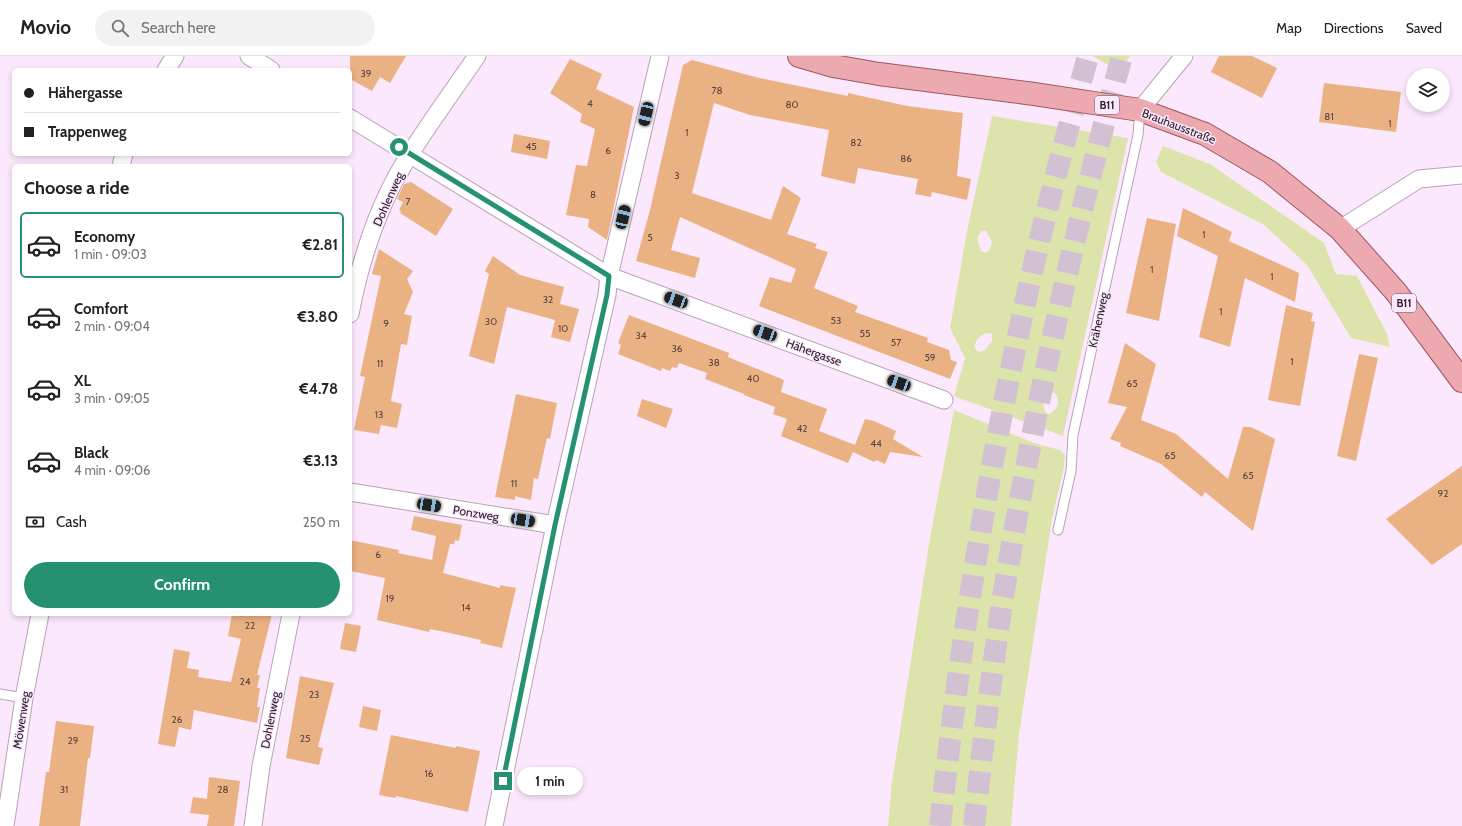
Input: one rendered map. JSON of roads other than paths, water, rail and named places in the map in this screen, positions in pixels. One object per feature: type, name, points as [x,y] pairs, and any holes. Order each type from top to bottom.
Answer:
[{"type":"main road","name":"Brauhausstraße","points":[[799,56],[833,66],[879,74],[1034,94],[1140,110],[1205,134],[1270,172],[1340,229],[1396,292],[1462,380]]},
{"type":"street","points":[[167,68],[175,56]]},
{"type":"street","points":[[249,56],[269,68]]},
{"type":"street","name":"Dohlenweg","points":[[352,305],[356,286],[378,216],[405,162],[477,56]]},
{"type":"street","points":[[494,826],[555,525],[607,295],[609,276],[660,56]]},
{"type":"street","points":[[1140,110],[1184,56]]},
{"type":"street","name":"Hähergasse","points":[[352,119],[609,276],[944,400]]},
{"type":"street","points":[[1340,229],[1419,179],[1462,175]]},
{"type":"street","name":"Ponzweg","points":[[352,492],[555,525]]},
{"type":"street","name":"Möwenweg","points":[[4,823],[24,698],[40,616]]},
{"type":"street","name":"Dohlenweg","points":[[253,826],[261,766],[291,616]]},
{"type":"lane","name":"Krähenweg","points":[[1058,530],[1071,472],[1073,435],[1138,135],[1140,110]]},
{"type":"lane","points":[[0,694],[24,698]]},
{"type":"tunnel","points":[[940,826],[956,696],[975,566],[1010,372],[1038,245],[1088,56]]},
{"type":"tunnel","points":[[974,826],[1002,603],[1040,396],[1070,259],[1122,56]]}]
